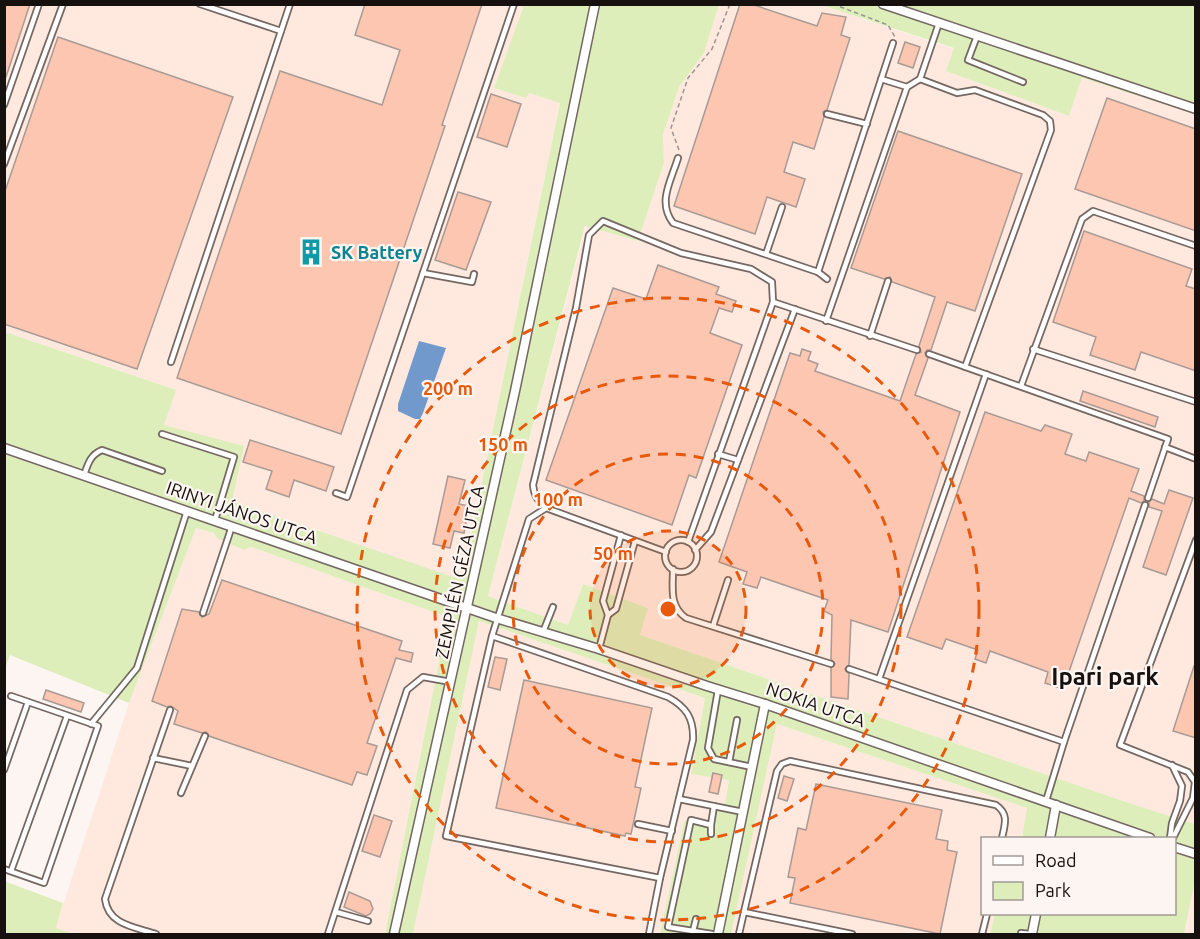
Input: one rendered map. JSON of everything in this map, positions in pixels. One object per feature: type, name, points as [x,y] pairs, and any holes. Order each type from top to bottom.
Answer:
[{"type":"street","name":"ZEMPLÉN GÉZA UTCA","points":[[394,934],[468,608],[595,4]]},
{"type":"street","points":[[884,4],[1196,110]]},
{"type":"street","name":"IRINYI JÁNOS UTCA","points":[[4,448],[468,608]]},
{"type":"street","name":"NOKIA UTCA","points":[[468,608],[765,704],[1147,837]]},
{"type":"street","points":[[717,934],[765,704]]},
{"type":"street","points":[[1050,837],[1056,806]]},
{"type":"street","points":[[1176,848],[1196,854]]},
{"type":"street","points":[[1031,934],[1036,915]]},
{"type":"lane","points":[[4,105],[39,4]]},
{"type":"lane","points":[[4,164],[63,4]]},
{"type":"lane","points":[[200,4],[281,30]]},
{"type":"lane","points":[[171,362],[290,4]]},
{"type":"lane","points":[[336,493],[347,497],[514,4]]},
{"type":"lane","points":[[826,321],[906,87],[920,79],[939,23]]},
{"type":"lane","points":[[977,36],[968,60],[1023,82]]},
{"type":"lane","points":[[818,272],[892,44]]},
{"type":"lane","points":[[881,79],[906,87]]},
{"type":"lane","points":[[920,79],[957,93],[975,90],[1043,115],[1050,121],[1051,130],[965,367]]},
{"type":"lane","points":[[827,114],[867,124]]},
{"type":"lane","points":[[678,158],[665,199],[665,209],[673,223],[818,272],[827,279]]},
{"type":"lane","points":[[766,254],[782,207]]},
{"type":"lane","points":[[1021,386],[1082,219],[1094,212],[1196,246]]},
{"type":"lane","points":[[666,552],[546,508],[535,496],[533,485],[576,308],[589,235],[603,221],[681,253],[751,269],[772,282],[773,302],[687,542]]},
{"type":"lane","points":[[423,273],[472,282],[474,273]]},
{"type":"lane","points":[[870,336],[888,281]]},
{"type":"lane","points":[[773,302],[917,350]]},
{"type":"lane","points":[[695,549],[711,532],[795,309]]},
{"type":"lane","points":[[1034,349],[1196,402]]},
{"type":"lane","points":[[929,354],[1168,439],[1148,498]]},
{"type":"lane","points":[[879,679],[986,374]]},
{"type":"lane","points":[[162,434],[234,457],[215,520]]},
{"type":"lane","points":[[1165,447],[1196,459]]},
{"type":"lane","points":[[84,475],[89,460],[102,450],[162,471]]},
{"type":"lane","points":[[718,454],[738,460]]},
{"type":"lane","points":[[1046,801],[1145,505]]},
{"type":"lane","points":[[546,508],[529,519],[496,618],[446,836],[660,878]]},
{"type":"lane","points":[[91,724],[137,668],[187,510]]},
{"type":"lane","points":[[203,613],[232,526]]},
{"type":"lane","points":[[599,649],[608,615],[603,601],[621,536]]},
{"type":"lane","points":[[1173,837],[1193,798],[1195,782],[1188,772],[1120,745],[1196,540]]},
{"type":"lane","points":[[608,615],[616,609],[635,541]]},
{"type":"lane","points":[[687,542],[695,549],[696,559],[691,568],[682,572],[673,569],[666,562],[666,552],[672,543],[687,542]]},
{"type":"lane","points":[[673,569],[673,602],[686,618],[831,664]]},
{"type":"lane","points":[[713,626],[728,580]]},
{"type":"lane","points":[[543,632],[553,607]]},
{"type":"lane","points":[[492,636],[668,697],[682,705],[689,715],[694,727],[693,740],[649,934]]},
{"type":"lane","points":[[849,669],[1064,742]]},
{"type":"lane","points":[[328,934],[407,690],[423,677],[451,682]]},
{"type":"lane","points":[[718,690],[708,748],[714,759],[752,767]]},
{"type":"lane","points":[[4,869],[44,883],[98,726],[11,696]]},
{"type":"lane","points":[[4,770],[28,702]]},
{"type":"lane","points":[[156,934],[117,921],[108,912],[105,892],[170,710]]},
{"type":"lane","points":[[11,871],[67,716]]},
{"type":"lane","points":[[729,762],[737,720]]},
{"type":"lane","points":[[181,793],[205,736]]},
{"type":"lane","points":[[153,758],[192,766]]},
{"type":"lane","points":[[739,934],[777,771],[782,764],[790,761],[996,805],[1003,810],[1006,819],[1002,837]]},
{"type":"lane","points":[[1172,765],[1182,786],[1180,801],[1172,823],[1172,837]]},
{"type":"lane","points":[[679,799],[743,812]]},
{"type":"lane","points":[[711,834],[714,806]]},
{"type":"lane","points":[[711,825],[691,820],[668,927],[712,934]]},
{"type":"lane","points":[[638,824],[672,831]]},
{"type":"lane","points":[[336,912],[368,921]]},
{"type":"lane","points":[[744,912],[852,934]]},
{"type":"lane","points":[[982,934],[987,915]]},
{"type":"lane","points":[[693,931],[696,919]]},
{"type":"lane","points":[[1021,933],[1031,934]]},
{"type":"path","points":[[678,158],[679,149],[671,128],[688,78],[712,49],[730,4]]},
{"type":"path","points":[[833,4],[888,25],[895,35],[892,44]]},
{"type":"shaded area","points":[[4,5],[524,5],[494,88],[527,97],[528,93],[560,102],[462,581],[232,501],[164,425],[175,390],[5,332]]},
{"type":"shaded area","points":[[719,5],[821,5],[954,49],[947,71],[1069,116],[1082,78],[1195,114],[1195,824],[640,635],[648,608],[583,584],[568,625],[488,596],[586,226],[638,241],[664,163],[663,135],[679,87],[704,53]]},
{"type":"shaded area","points":[[196,528],[214,533],[244,550],[251,547],[449,617],[385,934],[73,934],[55,929],[129,703]]},
{"type":"shaded area","points":[[479,621],[705,698],[691,774],[729,780],[725,804],[711,802],[708,821],[684,822],[660,934],[413,934]]},
{"type":"shaded area","points":[[777,724],[1027,808],[1022,837],[981,837],[981,915],[995,915],[990,934],[766,934],[753,932],[752,934],[731,934]]},
{"type":"shaded area","points":[[1195,880],[1195,934],[1184,934]]},
{"type":"green space","points":[[524,5],[719,5],[704,53],[679,87],[663,135],[664,163],[638,241],[585,226],[488,596],[568,625],[583,584],[648,608],[640,635],[1195,824],[1195,880],[1184,934],[990,934],[995,915],[1176,915],[1176,837],[1022,837],[1027,808],[777,724],[731,934],[660,934],[684,822],[691,817],[708,821],[711,802],[725,804],[729,780],[691,774],[705,698],[479,621],[413,934],[385,934],[448,617],[251,547],[244,550],[217,538],[214,533],[196,528],[129,703],[10,655],[5,669],[5,332],[176,390],[164,425],[244,446],[232,501],[462,580],[560,103],[529,93],[526,98],[494,88]]},
{"type":"green space","points":[[821,5],[1195,5],[1195,114],[1082,78],[1069,116],[946,71],[954,48]]},
{"type":"green space","points":[[4,881],[63,903],[56,928],[73,934],[5,934]]},
{"type":"water","points":[[419,341],[446,348],[423,413],[420,419],[415,419],[398,411],[398,404]]},
{"type":"building","points":[[4,4],[30,4],[6,77],[4,76]]},
{"type":"building","name":"SK Battery","points":[[365,4],[482,4],[442,125],[445,126],[341,434],[177,378],[280,71],[382,105],[400,50],[355,35]]},
{"type":"building","points":[[740,4],[751,4],[817,26],[822,13],[846,17],[841,35],[850,38],[827,110],[823,112],[824,117],[814,149],[793,142],[784,172],[805,179],[796,207],[767,197],[755,234],[674,206]]},
{"type":"building","points":[[58,37],[233,97],[137,369],[4,324],[4,194]]},
{"type":"building","points":[[905,42],[920,47],[913,68],[898,63]]},
{"type":"building","points":[[491,94],[521,104],[507,147],[477,137]]},
{"type":"building","points":[[1107,98],[1196,129],[1196,231],[1075,189]]},
{"type":"building","points":[[898,131],[1022,174],[975,311],[947,302],[931,350],[925,353],[928,358],[915,395],[960,412],[888,632],[851,620],[849,665],[845,669],[849,674],[848,699],[831,697],[831,668],[835,664],[831,659],[832,615],[824,611],[828,600],[761,577],[757,588],[743,584],[747,572],[719,562],[790,353],[800,356],[802,349],[811,352],[808,360],[818,364],[815,371],[900,401],[916,354],[921,352],[919,346],[935,297],[892,282],[890,277],[884,279],[851,268]]},
{"type":"building","points":[[458,192],[491,202],[466,270],[435,260]]},
{"type":"building","points":[[1084,231],[1192,269],[1186,286],[1196,289],[1196,371],[1141,352],[1135,370],[1090,355],[1096,337],[1053,322]]},
{"type":"building","points":[[658,265],[719,287],[716,294],[736,301],[732,312],[719,308],[710,333],[742,345],[696,478],[689,475],[672,525],[546,480],[613,288],[646,299]]},
{"type":"building","points":[[1083,391],[1158,417],[1155,427],[1080,401]]},
{"type":"building","points":[[985,412],[1041,431],[1045,425],[1072,434],[1065,454],[1086,461],[1089,452],[1139,469],[1131,491],[1144,496],[1144,501],[1141,503],[1129,498],[1063,689],[1045,683],[1048,672],[990,651],[986,663],[975,659],[978,650],[946,639],[942,649],[907,637]]},
{"type":"building","points":[[250,440],[334,467],[326,491],[294,480],[289,497],[266,489],[272,471],[243,462]]},
{"type":"building","points":[[448,476],[465,480],[459,504],[469,506],[464,533],[454,531],[450,548],[433,544]]},
{"type":"building","points":[[1169,490],[1193,498],[1166,575],[1143,567],[1162,511],[1149,507],[1149,502],[1152,499],[1164,504]]},
{"type":"building","points":[[222,580],[402,641],[399,650],[413,653],[411,662],[396,658],[367,743],[377,746],[367,775],[357,772],[352,785],[209,736],[206,732],[202,733],[174,724],[178,711],[171,706],[167,707],[152,701],[182,609],[199,612],[202,617],[209,614]]},
{"type":"building","points":[[495,657],[507,659],[500,690],[488,687]]},
{"type":"building","points":[[1194,666],[1196,666],[1196,738],[1173,731]]},
{"type":"building","points":[[524,680],[652,708],[635,787],[641,788],[631,834],[626,833],[625,836],[496,808]]},
{"type":"building","points":[[46,690],[84,703],[81,712],[43,699]]},
{"type":"building","points":[[713,773],[722,775],[718,794],[709,792]]},
{"type":"building","points":[[784,776],[794,779],[787,801],[778,798]]},
{"type":"building","points":[[816,784],[942,810],[936,839],[948,841],[947,850],[957,852],[940,934],[790,903],[795,878],[788,877],[798,828],[806,830]]},
{"type":"building","points":[[374,815],[392,821],[380,857],[362,851]]},
{"type":"building","points":[[349,892],[370,901],[373,909],[370,914],[366,916],[344,907]]},
{"type":"place","name":"SK Battery","points":[[311,252]]},
{"type":"district","name":"Ipari park","points":[[1105,676]]}]
